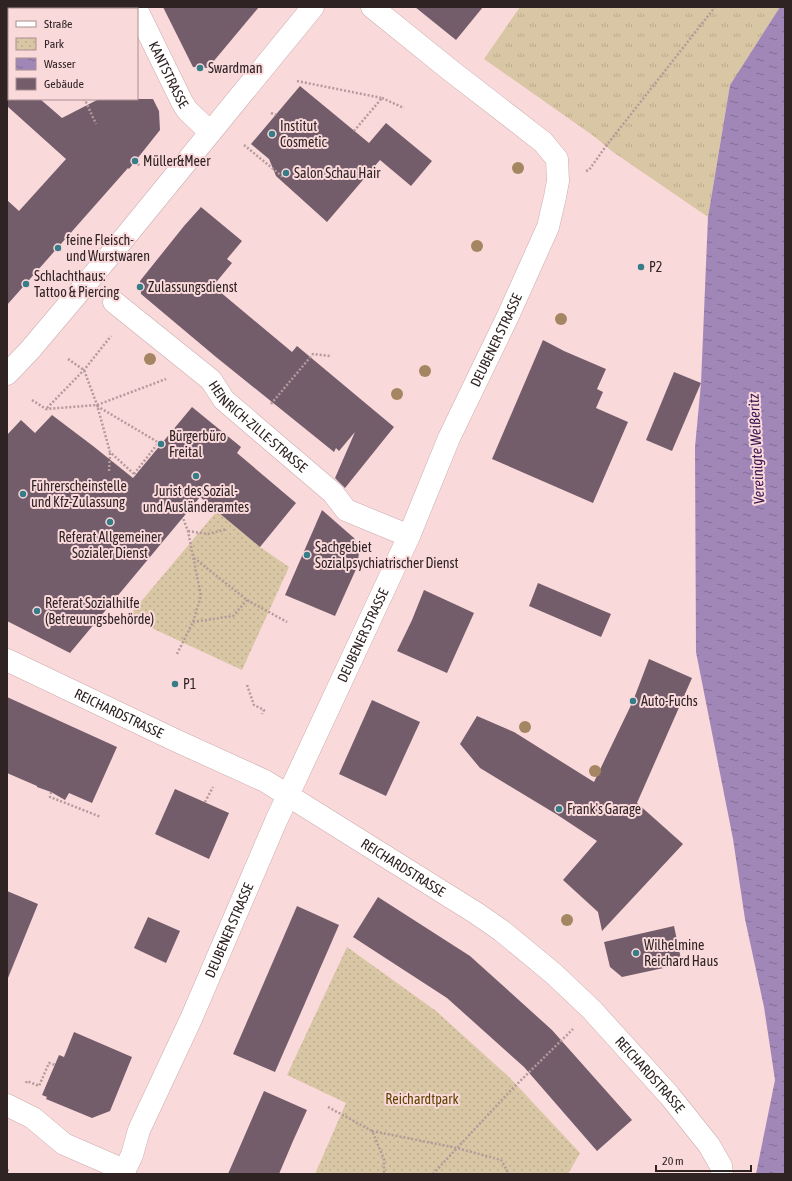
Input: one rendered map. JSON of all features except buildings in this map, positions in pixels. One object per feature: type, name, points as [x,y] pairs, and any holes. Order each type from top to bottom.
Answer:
[{"type":"street","points":[[7,374],[52,324],[313,7]]},
{"type":"street","name":"DEUBENER STRASSE","points":[[123,1172],[132,1155],[139,1130],[191,1019],[276,821],[409,536],[449,438],[508,316],[548,227],[555,197],[558,181],[557,159],[543,142],[372,7]]},
{"type":"street","name":"KANTSTRASSE","points":[[138,13],[182,102],[187,110],[210,132]]},
{"type":"street","name":"HEINRICH-ZILLE-STRASSE","points":[[122,308],[210,380],[224,400],[333,493],[346,510],[409,536]]},
{"type":"street","name":"REICHARDSTRASSE","points":[[7,660],[265,781],[476,913],[502,931],[554,974],[592,1010],[669,1095],[709,1145],[721,1166],[722,1174]]},
{"type":"street","points":[[7,1105],[33,1118],[64,1144],[123,1172]]},
{"type":"path","points":[[558,181],[589,170],[606,146],[715,7]]},
{"type":"path","points":[[297,81],[382,98],[404,108]]},
{"type":"path","points":[[354,131],[382,98]]},
{"type":"path","points":[[85,100],[96,124]]},
{"type":"path","points":[[271,113],[276,115]]},
{"type":"path","points":[[244,145],[283,177],[286,173]]},
{"type":"path","points":[[135,161],[140,166]]},
{"type":"path","points":[[46,409],[84,370],[118,326],[122,308]]},
{"type":"path","points":[[269,405],[313,354],[330,356]]},
{"type":"path","points":[[68,359],[84,370],[97,405],[110,452],[109,471]]},
{"type":"path","points":[[32,400],[46,409],[97,405],[160,381]]},
{"type":"path","points":[[97,405],[160,443],[135,475],[110,452]]},
{"type":"path","points":[[177,654],[193,622],[201,596],[188,531],[183,518]]},
{"type":"path","points":[[188,531],[208,534],[227,530]]},
{"type":"path","points":[[193,558],[247,600],[286,622]]},
{"type":"path","points":[[193,622],[233,616],[247,600]]},
{"type":"path","points":[[247,685],[254,706],[264,710],[262,714]]},
{"type":"path","points":[[205,802],[213,786]]},
{"type":"path","points":[[51,792],[50,797],[101,817]]},
{"type":"path","points":[[434,1174],[512,1090],[578,1024]]},
{"type":"path","points":[[24,1088],[27,1081],[39,1086],[49,1062],[55,1065]]},
{"type":"path","points":[[328,1106],[372,1131],[457,1148],[501,1160],[509,1174]]},
{"type":"path","points":[[372,1131],[384,1159],[384,1174]]},
{"type":"green space","points":[[520,7],[780,7],[730,85],[708,217],[613,152],[595,137],[484,59]]},
{"type":"green space","points":[[217,511],[260,547],[289,567],[242,670],[128,617]]},
{"type":"green space","name":"Reichardtpark","points":[[347,947],[436,1011],[509,1077],[580,1153],[568,1174],[315,1174],[346,1103],[287,1075]]},
{"type":"water","name":"Vereinigte Weißeritz","points":[[780,7],[785,7],[785,1174],[756,1174],[775,1080],[764,1007],[745,919],[733,839],[696,652],[695,447],[701,383],[708,217],[730,85]]},
{"type":"place","name":"Swardman","points":[[200,68]]},
{"type":"place","name":"Institut Cosmetic","points":[[272,134]]},
{"type":"place","name":"Müller&Meer","points":[[135,161]]},
{"type":"place","name":"Salon Schau Hair","points":[[286,173]]},
{"type":"place","name":"feine Fleisch- und Wurstwaren","points":[[58,248]]},
{"type":"place","name":"P2","points":[[641,267]]},
{"type":"place","name":"Schlachthaus: Tattoo & Piercing","points":[[26,284]]},
{"type":"place","name":"Zulassungsdienst","points":[[140,287]]},
{"type":"place","name":"Bürgerbüro Freital","points":[[161,444]]},
{"type":"place","name":"Jurist des Sozial- und Ausländeramtes","points":[[196,476]]},
{"type":"place","name":"Führerscheinstelle und Kfz-Zulassung","points":[[23,494]]},
{"type":"place","name":"Referat Allgemeiner Sozialer Dienst","points":[[110,522]]},
{"type":"place","name":"Sachgebiet Sozialpsychiatrischer Dienst","points":[[307,555]]},
{"type":"place","name":"Referat Sozialhilfe (Betreuungsbehörde)","points":[[37,611]]},
{"type":"place","name":"P1","points":[[175,684]]},
{"type":"place","name":"Auto-Fuchs","points":[[633,701]]},
{"type":"place","name":"Frank's Garage","points":[[559,809]]},
{"type":"place","name":"Wilhelmine Reichard Haus","points":[[636,953]]}]
